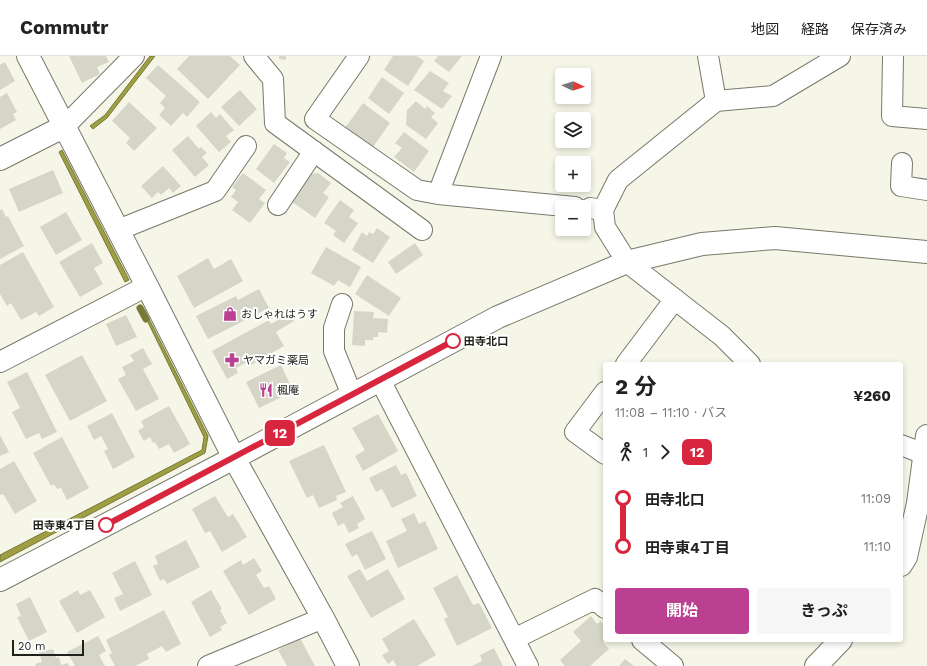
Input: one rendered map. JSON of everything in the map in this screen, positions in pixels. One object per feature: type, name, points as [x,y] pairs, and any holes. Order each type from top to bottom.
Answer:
[{"type":"street","points":[[28,56],[234,458],[324,618],[348,666]]},
{"type":"street","points":[[0,159],[64,126],[134,56]]},
{"type":"street","points":[[254,56],[273,79],[275,123],[422,230]]},
{"type":"street","points":[[359,56],[315,119],[417,190],[438,194],[555,205]]},
{"type":"street","points":[[438,194],[491,56]]},
{"type":"street","points":[[708,56],[716,101]]},
{"type":"street","points":[[893,56],[892,116],[927,119]]},
{"type":"street","points":[[748,362],[722,336],[627,262],[605,227],[604,210],[618,180],[716,101],[773,96],[835,57]]},
{"type":"street","points":[[118,230],[215,191],[246,146]]},
{"type":"street","points":[[278,205],[314,151]]},
{"type":"street","points":[[902,163],[900,186],[927,190]]},
{"type":"street","points":[[591,209],[604,210]]},
{"type":"street","points":[[0,580],[234,458],[498,317],[627,262],[702,244],[775,238],[927,252]]},
{"type":"street","points":[[0,362],[147,286]]},
{"type":"street","points":[[628,362],[675,299]]},
{"type":"street","points":[[342,304],[334,328],[334,351],[352,395]]},
{"type":"street","points":[[380,380],[528,666]]},
{"type":"street","points":[[603,395],[575,432],[603,453]]},
{"type":"street","points":[[903,445],[926,449],[916,511],[906,557],[903,562]]},
{"type":"street","points":[[514,639],[595,599],[603,606]]},
{"type":"street","points":[[208,666],[324,618]]},
{"type":"street","points":[[644,642],[673,666]]},
{"type":"street","points":[[816,666],[839,642]]},
{"type":"shaded area","points":[[150,56],[155,56],[107,118],[93,129],[90,126],[105,115]]},
{"type":"shaded area","points":[[62,150],[129,280],[125,282],[59,152]]},
{"type":"shaded area","points":[[144,309],[208,436],[205,453],[0,562],[0,555],[202,450],[204,437],[142,310]]},
{"type":"building","points":[[69,56],[106,56],[109,62],[97,67],[100,74],[82,83]]},
{"type":"building","points":[[189,56],[230,56],[240,65],[208,99],[177,69]]},
{"type":"building","points":[[279,56],[286,56],[286,60],[279,59]]},
{"type":"building","points":[[393,56],[417,56],[424,61],[408,86],[384,70]]},
{"type":"building","points":[[438,56],[462,56],[449,72],[434,61]]},
{"type":"building","points":[[5,62],[15,81],[0,90],[0,65]]},
{"type":"building","points":[[158,65],[200,102],[187,117],[183,113],[171,126],[159,115],[165,108],[160,103],[166,96],[146,78]]},
{"type":"building","points":[[430,71],[449,83],[443,91],[452,96],[442,109],[414,90]]},
{"type":"building","points":[[382,77],[404,93],[389,114],[368,98]]},
{"type":"building","points":[[240,90],[257,109],[239,126],[221,107]]},
{"type":"building","points":[[7,93],[17,112],[13,114],[16,120],[0,129],[0,97]]},
{"type":"building","points":[[416,101],[425,109],[427,106],[435,113],[431,117],[438,123],[426,139],[406,125],[407,110]]},
{"type":"building","points":[[129,102],[157,128],[134,151],[126,143],[130,138],[112,121]]},
{"type":"building","points":[[363,103],[390,123],[373,147],[345,128]]},
{"type":"building","points":[[211,112],[216,118],[220,114],[234,130],[226,136],[231,142],[219,152],[196,126]]},
{"type":"building","points":[[404,132],[429,151],[414,172],[394,157],[402,148],[395,143]]},
{"type":"building","points":[[188,136],[199,149],[201,147],[207,153],[202,157],[209,165],[195,177],[172,150]]},
{"type":"building","points":[[274,144],[287,153],[284,158],[290,162],[274,183],[256,169]]},
{"type":"building","points":[[163,166],[181,186],[173,193],[169,188],[161,195],[158,192],[152,198],[141,186]]},
{"type":"building","points":[[53,170],[63,193],[19,212],[9,189]]},
{"type":"building","points":[[243,173],[266,190],[259,199],[265,203],[250,223],[232,210],[238,202],[231,197],[236,190],[232,187]]},
{"type":"building","points":[[318,173],[331,183],[323,193],[329,197],[315,218],[291,201],[309,174]]},
{"type":"building","points":[[340,200],[354,210],[349,217],[358,223],[344,243],[333,235],[336,231],[324,223]]},
{"type":"building","points":[[2,209],[6,217],[8,216],[24,246],[0,259],[0,210]]},
{"type":"building","points":[[66,212],[82,240],[56,255],[40,227]]},
{"type":"building","points":[[377,228],[390,237],[373,263],[352,250],[362,232],[367,236],[369,232],[373,234]]},
{"type":"building","points":[[92,243],[103,263],[94,268],[103,284],[80,297],[59,262]]},
{"type":"building","points":[[415,243],[423,255],[396,274],[388,262]]},
{"type":"building","points":[[326,247],[361,267],[350,287],[338,280],[334,286],[311,273]]},
{"type":"building","points":[[23,252],[54,307],[39,316],[36,312],[21,320],[11,303],[7,306],[0,294],[0,265]]},
{"type":"building","points":[[208,258],[214,269],[231,259],[243,281],[194,308],[177,276]]},
{"type":"building","points":[[367,275],[401,298],[389,316],[355,294]]},
{"type":"building","points":[[259,289],[269,308],[208,339],[196,316],[236,296],[238,300]]},
{"type":"building","points":[[354,311],[374,312],[373,318],[388,319],[387,333],[378,332],[378,337],[373,337],[373,340],[365,340],[365,346],[352,345]]},
{"type":"building","points":[[290,313],[294,321],[276,332],[284,346],[251,365],[249,361],[236,368],[238,373],[227,379],[212,351],[269,320],[271,324]]},
{"type":"building","points":[[126,315],[137,337],[116,346],[106,324]]},
{"type":"building","points":[[143,348],[152,364],[143,369],[159,399],[136,411],[118,379],[126,375],[122,367],[134,361],[130,355]]},
{"type":"building","points":[[82,355],[107,401],[70,421],[45,375]]},
{"type":"building","points":[[281,365],[290,384],[279,390],[282,397],[259,408],[246,382]]},
{"type":"building","points":[[27,372],[57,432],[42,439],[39,433],[26,439],[12,412],[20,408],[7,382]]},
{"type":"building","points":[[169,406],[190,444],[174,453],[169,444],[159,449],[150,437],[144,441],[138,431],[144,427],[141,421]]},
{"type":"building","points":[[112,413],[135,457],[113,469],[104,451],[108,449],[101,436],[94,440],[87,426]]},
{"type":"building","points":[[378,414],[398,451],[363,471],[355,456],[365,450],[352,428]]},
{"type":"building","points":[[0,435],[9,452],[0,456]]},
{"type":"building","points":[[62,437],[89,488],[67,500],[61,488],[57,489],[54,484],[51,486],[33,453]]},
{"type":"building","points":[[324,445],[346,492],[336,496],[337,500],[319,508],[313,495],[307,498],[289,461]]},
{"type":"building","points":[[14,461],[37,501],[15,514],[3,494],[0,495],[0,469]]},
{"type":"building","points":[[396,465],[401,475],[406,473],[417,496],[392,508],[382,489],[376,492],[369,478]]},
{"type":"building","points":[[215,496],[228,517],[233,514],[247,537],[222,552],[210,531],[205,533],[192,509]]},
{"type":"building","points":[[353,496],[365,519],[357,524],[359,528],[349,533],[344,523],[338,526],[332,513],[343,507],[340,503]]},
{"type":"building","points":[[414,513],[419,524],[425,521],[438,549],[398,568],[386,541],[407,531],[401,519]]},
{"type":"building","points":[[372,531],[386,559],[365,570],[357,554],[352,557],[345,544]]},
{"type":"building","points":[[186,540],[200,567],[167,584],[164,579],[160,581],[153,566],[158,564],[155,556]]},
{"type":"building","points":[[254,558],[262,571],[256,575],[264,588],[269,586],[276,599],[249,615],[223,571],[241,560],[243,565]]},
{"type":"building","points":[[135,561],[152,595],[120,611],[114,598],[123,594],[112,573]]},
{"type":"building","points":[[360,569],[367,581],[388,569],[405,599],[371,618],[347,576]]},
{"type":"building","points":[[457,575],[473,605],[479,603],[492,628],[457,646],[444,619],[448,617],[433,588]]},
{"type":"building","points":[[78,590],[80,595],[90,590],[105,617],[77,633],[59,601]]},
{"type":"building","points":[[211,590],[222,609],[220,610],[227,623],[220,627],[222,630],[210,637],[191,602]]},
{"type":"building","points":[[30,597],[47,632],[29,641],[17,617],[21,616],[16,604]]},
{"type":"building","points":[[164,610],[181,644],[166,652],[162,646],[147,654],[149,659],[135,666],[115,666],[109,655],[112,653],[106,640]]},
{"type":"building","points":[[591,616],[597,624],[601,621],[603,624],[603,642],[609,649],[590,666],[565,666],[560,660],[581,641],[573,632]]},
{"type":"building","points":[[414,619],[436,655],[417,666],[397,666],[393,660],[388,664],[382,655],[389,651],[382,639]]},
{"type":"building","points":[[98,636],[106,651],[99,655],[105,666],[75,666],[67,652]]},
{"type":"building","points":[[300,638],[315,666],[287,666],[278,650]]},
{"type":"building","points":[[494,648],[503,666],[472,666],[482,661],[480,655]]},
{"type":"building","points":[[53,649],[56,658],[59,657],[61,665],[68,663],[69,666],[36,666],[35,664],[42,662],[39,652]]},
{"type":"building","points":[[625,659],[634,666],[619,666]]},
{"type":"waterway","points":[[140,308],[146,319]]},
{"type":"bus line","name":"12","points":[[106,525],[453,341]]},
{"type":"place","name":"おしゃれはうす","points":[[230,314]]},
{"type":"place","name":"田寺北口","points":[[453,341]]},
{"type":"place","name":"ヤマガミ薬局","points":[[232,360]]},
{"type":"place","name":"楓庵","points":[[266,390]]},
{"type":"place","name":"田寺東4丁目","points":[[106,525]]}]
